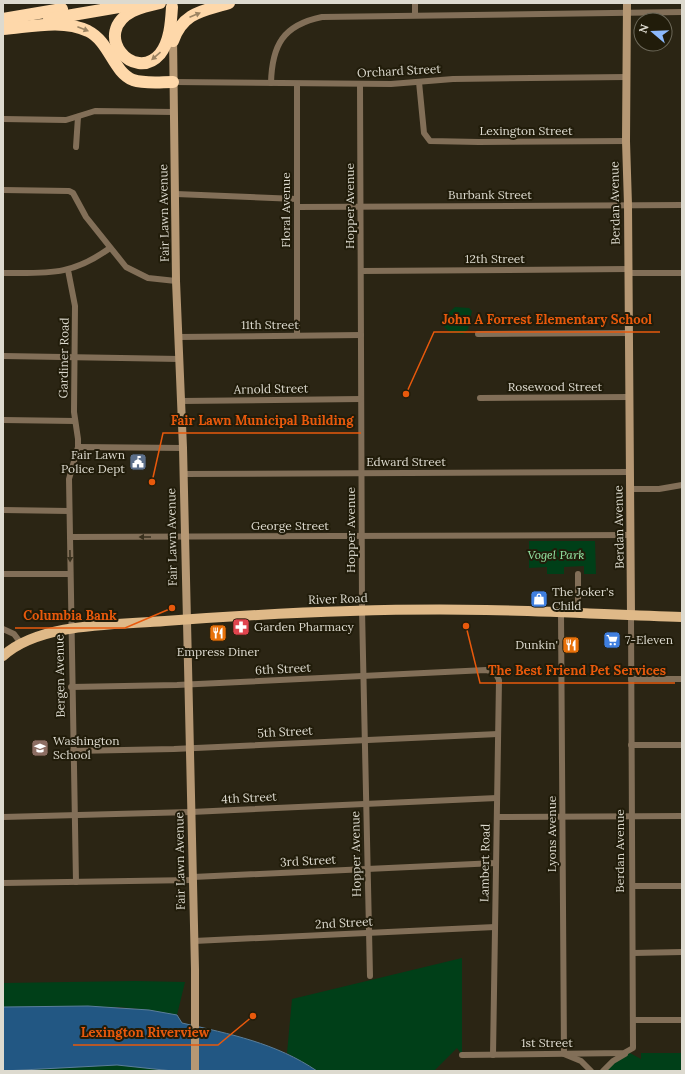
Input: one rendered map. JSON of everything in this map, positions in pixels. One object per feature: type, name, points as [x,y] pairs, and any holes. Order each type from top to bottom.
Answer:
[{"type":"highway","points":[[3,15],[44,3]]},
{"type":"highway","points":[[3,19],[94,3]]},
{"type":"highway","points":[[3,29],[142,3]]},
{"type":"highway","points":[[160,3],[132,12],[118,25],[115,31],[116,44],[127,59],[132,62],[150,61],[160,53],[169,33],[172,5]]},
{"type":"highway","points":[[173,42],[180,26],[188,18],[229,3]]},
{"type":"highway","points":[[3,29],[51,25],[68,25],[82,28],[93,34],[102,42],[120,70],[129,78],[141,82],[173,82]]},
{"type":"main road","name":"Berdan Avenue","points":[[627,3],[626,141],[629,271],[631,616]]},
{"type":"main road","name":"Fair Lawn Avenue","points":[[172,5],[176,194],[176,281],[180,359],[193,878],[195,1071]]},
{"type":"main road","name":"River Road","points":[[3,656],[20,642],[44,633],[71,629],[186,619],[362,610],[487,610],[682,617]]},
{"type":"street","points":[[415,3],[415,15]]},
{"type":"street","points":[[271,83],[272,62],[277,47],[285,34],[297,25],[313,19],[331,16],[682,12]]},
{"type":"street","name":"Orchard Street","points":[[173,82],[360,85],[464,79],[626,77]]},
{"type":"street","name":"Lexington Street","points":[[419,82],[424,133],[427,139],[434,141],[626,141]]},
{"type":"street","name":"Floral Avenue","points":[[297,84],[298,335]]},
{"type":"street","name":"Hopper Avenue","points":[[360,85],[362,610],[370,976]]},
{"type":"street","points":[[3,119],[60,120],[78,117],[95,111],[174,112]]},
{"type":"street","points":[[76,147],[78,117]]},
{"type":"street","points":[[3,190],[69,191],[73,193],[82,212],[126,267],[140,275],[156,280],[176,281]]},
{"type":"street","points":[[176,194],[297,199]]},
{"type":"street","name":"Burbank Street","points":[[297,207],[682,205]]},
{"type":"street","points":[[3,273],[51,273],[68,270],[84,264],[110,248]]},
{"type":"street","name":"Gardiner Road","points":[[68,270],[75,306],[75,421],[78,447]]},
{"type":"street","name":"12th Street","points":[[361,271],[629,271],[682,273]]},
{"type":"street","points":[[478,334],[629,333]]},
{"type":"street","name":"11th Street","points":[[179,337],[361,335]]},
{"type":"street","points":[[3,356],[180,359]]},
{"type":"street","name":"Rosewood Street","points":[[480,398],[629,397]]},
{"type":"street","name":"Arnold Street","points":[[181,401],[362,399]]},
{"type":"street","points":[[3,420],[75,421]]},
{"type":"street","points":[[78,447],[182,448]]},
{"type":"street","name":"Bergen Avenue","points":[[76,882],[71,687],[69,473],[78,447]]},
{"type":"street","name":"Edward Street","points":[[183,474],[630,472]]},
{"type":"street","points":[[630,489],[659,489],[682,485]]},
{"type":"street","points":[[3,510],[69,511]]},
{"type":"street","name":"George Street","points":[[70,537],[631,535]]},
{"type":"street","points":[[3,574],[70,574]]},
{"type":"street","points":[[578,574],[578,614]]},
{"type":"street","name":"Lyons Avenue","points":[[561,613],[564,1054]]},
{"type":"street","name":"Berdan Avenue","points":[[629,1051],[634,1044],[631,616]]},
{"type":"street","points":[[3,629],[14,634],[20,642]]},
{"type":"street","name":"6th Street","points":[[71,687],[188,684],[486,670],[495,672]]},
{"type":"street","name":"Lambert Road","points":[[493,1055],[499,680],[495,672]]},
{"type":"street","points":[[631,679],[682,679]]},
{"type":"street","name":"5th Street","points":[[73,751],[190,748],[498,734]]},
{"type":"street","points":[[632,745],[682,745]]},
{"type":"street","name":"4th Street","points":[[3,817],[191,812],[497,798]]},
{"type":"street","points":[[497,817],[682,816]]},
{"type":"street","name":"3rd Street","points":[[3,883],[193,878],[496,862]]},
{"type":"street","points":[[633,886],[682,886]]},
{"type":"street","name":"2nd Street","points":[[194,941],[495,927]]},
{"type":"street","points":[[633,953],[682,952]]},
{"type":"street","points":[[634,1020],[682,1020]]},
{"type":"street","points":[[603,1071],[614,1061],[629,1051]]},
{"type":"street","name":"1st Street","points":[[462,1055],[564,1054],[629,1051]]},
{"type":"street","points":[[564,1054],[581,1061],[591,1071]]},
{"type":"green space","points":[[455,307],[469,308],[472,311],[468,329],[463,334],[450,332],[443,326],[446,315]]},
{"type":"green space","name":"Vogel Park","points":[[529,541],[595,541],[596,574],[584,574],[584,566],[564,567],[564,574],[547,574],[547,567],[529,568]]},
{"type":"green space","points":[[462,958],[462,1055],[457,1048],[434,1071],[317,1071],[287,1053],[292,999]]},
{"type":"green space","points":[[135,981],[185,982],[177,1015],[119,1007],[3,1007],[3,983]]},
{"type":"green space","points":[[628,1052],[641,1059],[641,1053],[682,1053],[682,1071],[603,1071]]},
{"type":"green space","points":[[117,1065],[173,1071],[3,1071]]},
{"type":"water","points":[[88,1006],[149,1010],[177,1015],[182,1023],[269,1046],[301,1061],[317,1071],[173,1071],[117,1065],[3,1071],[3,1007]]},
{"type":"place","name":"John A Forrest Elementary School","points":[[406,394]]},
{"type":"place","name":"Fair Lawn Police Dept","points":[[138,462]]},
{"type":"place","name":"Fair Lawn Municipal Building","points":[[152,482]]},
{"type":"place","name":"The Joker's Child","points":[[539,599]]},
{"type":"place","name":"Columbia Bank","points":[[172,608]]},
{"type":"place","name":"The Best Friend Pet Services","points":[[466,626]]},
{"type":"place","name":"Garden Pharmacy","points":[[241,627]]},
{"type":"place","name":"Empress Diner","points":[[218,633]]},
{"type":"place","name":"7-Eleven","points":[[612,640]]},
{"type":"place","name":"Dunkin'","points":[[571,645]]},
{"type":"place","name":"Washington School","points":[[40,748]]},
{"type":"place","name":"Lexington Riverview","points":[[253,1016]]}]
